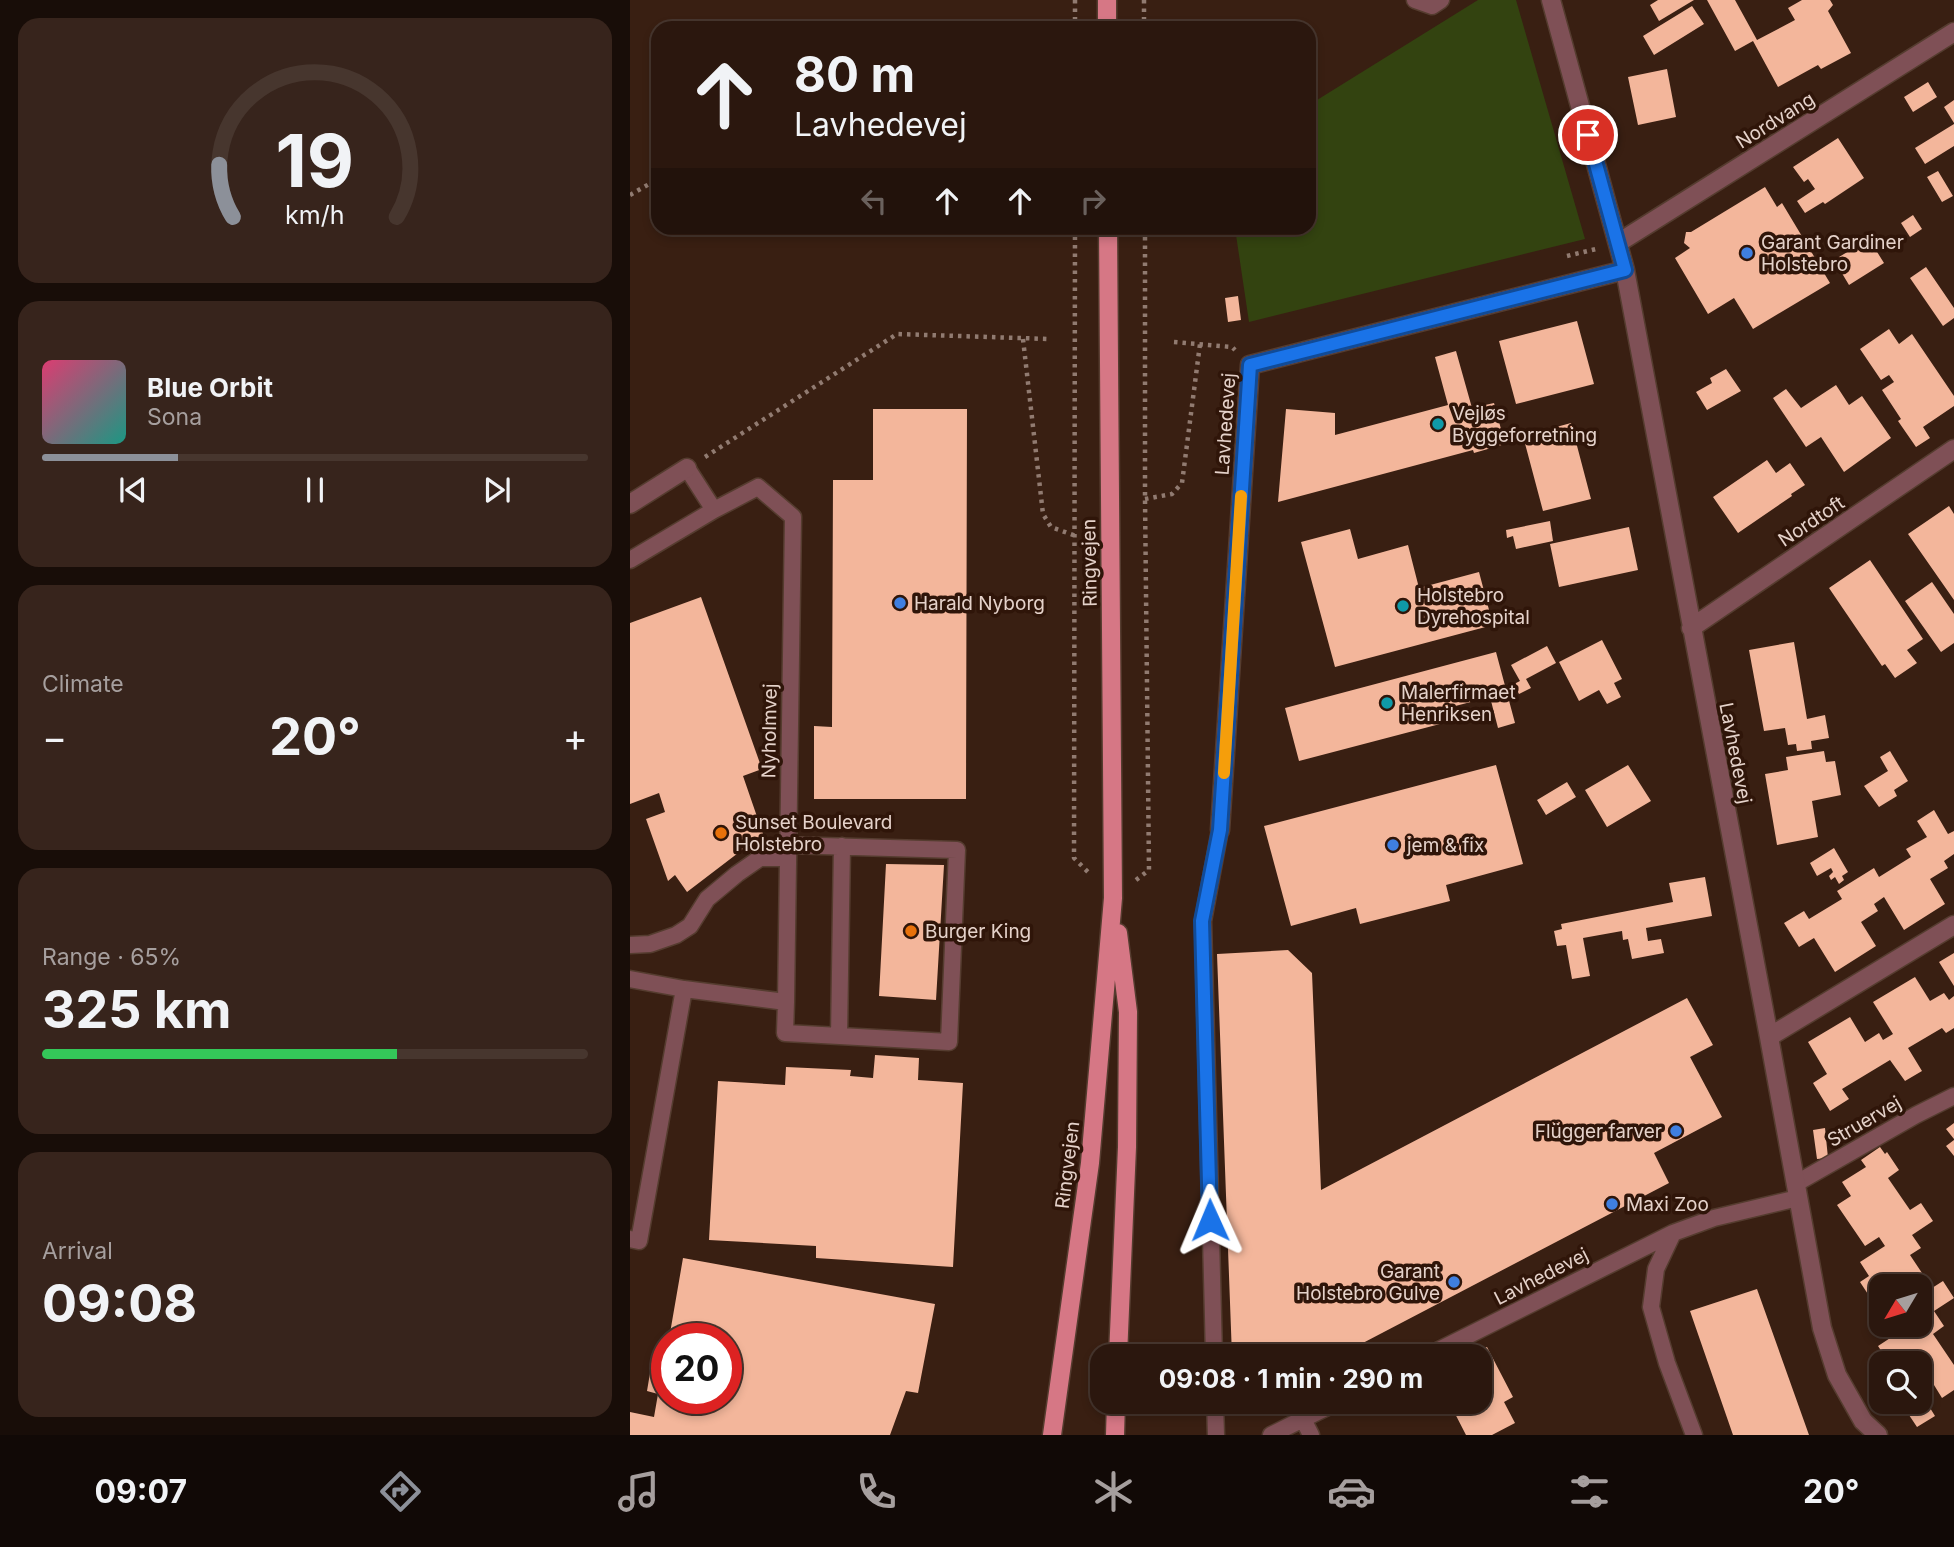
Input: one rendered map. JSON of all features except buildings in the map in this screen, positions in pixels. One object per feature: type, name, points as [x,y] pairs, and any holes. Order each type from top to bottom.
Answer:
[{"type":"main road","points":[[1107,0],[1107,21]]},
{"type":"main road","name":"Ringvejen","points":[[1052,1435],[1090,1163],[1113,898],[1108,235]]},
{"type":"main road","name":"Ringvejen","points":[[1113,898],[1128,1012],[1127,1147],[1119,1344]]},
{"type":"main road","points":[[1115,1435],[1116,1414]]},
{"type":"street","name":"Lavhedevej","points":[[1551,0],[1625,270],[1822,1328],[1837,1375],[1863,1421],[1878,1435]]},
{"type":"street","name":"Nordvang","points":[[1618,243],[1954,32]]},
{"type":"street","name":"Lavhedevej","points":[[1220,830],[1250,365],[1625,270]]},
{"type":"street","name":"Nordtoft","points":[[1691,628],[1954,449]]},
{"type":"street","points":[[630,504],[687,468]]},
{"type":"street","points":[[1769,1037],[1954,925]]},
{"type":"lane","points":[[1415,0],[1432,6],[1441,0]]},
{"type":"lane","points":[[630,560],[713,510],[687,468]]},
{"type":"lane","name":"Nyholmvej","points":[[713,510],[758,486],[793,517],[785,1033],[839,1036]]},
{"type":"lane","points":[[1214,1344],[1202,921],[1220,830]]},
{"type":"lane","points":[[630,945],[650,944],[676,935],[690,926],[707,899],[760,858],[788,851],[842,846],[957,850],[949,1042],[839,1036],[842,846]]},
{"type":"lane","points":[[630,979],[786,1002]]},
{"type":"lane","points":[[630,1239],[639,1241],[684,989]]},
{"type":"lane","name":"Struervej","points":[[1797,1191],[1916,1115],[1954,1096]]},
{"type":"lane","name":"Lavhedevej","points":[[1451,1344],[1673,1233],[1797,1191]]},
{"type":"lane","points":[[1673,1233],[1656,1269],[1651,1307],[1667,1363],[1694,1435]]},
{"type":"lane","points":[[1215,1414],[1216,1435]]},
{"type":"lane","points":[[1271,1435],[1313,1414]]},
{"type":"lane","points":[[1303,1419],[1311,1435]]},
{"type":"path","points":[[1075,0],[1075,21]]},
{"type":"path","points":[[1144,0],[1144,21]]},
{"type":"path","points":[[630,195],[651,183]]},
{"type":"path","points":[[1075,235],[1074,858],[1113,898],[1149,870],[1144,499],[1145,235]]},
{"type":"path","points":[[687,468],[897,334],[1049,339]]},
{"type":"path","points":[[1023,339],[1043,514],[1051,527],[1076,536]]},
{"type":"path","points":[[1174,342],[1232,347],[1250,365]]},
{"type":"path","points":[[1144,499],[1172,494],[1182,483],[1200,344]]},
{"type":"green space","points":[[1478,0],[1516,0],[1585,239],[1249,322],[1236,235],[1316,235],[1316,101]]},
{"type":"slow traffic","points":[[1224,773],[1241,496]]},
{"type":"place","name":"Garant Gardiner Holstebro","points":[[1747,253]]},
{"type":"place","name":"Vejløs Byggeforretning","points":[[1438,424]]},
{"type":"place","name":"Harald Nyborg","points":[[900,603]]},
{"type":"place","name":"Holstebro Dyrehospital","points":[[1403,606]]},
{"type":"place","name":"Malerfirmaet Henriksen","points":[[1387,703]]},
{"type":"place","name":"Sunset Boulevard Holstebro","points":[[721,833]]},
{"type":"place","name":"jem & fix","points":[[1393,845]]},
{"type":"place","name":"Burger King","points":[[911,931]]},
{"type":"place","name":"Flügger farver","points":[[1676,1131]]},
{"type":"place","name":"Maxi Zoo","points":[[1612,1204]]},
{"type":"place","name":"Garant Holstebro Gulve","points":[[1454,1282]]},
{"type":"route","points":[[1210,1220],[1202,921],[1220,830],[1250,365],[1625,270],[1588,135]]}]
